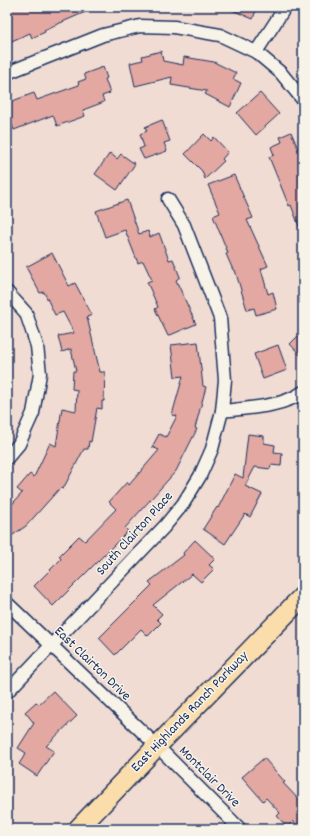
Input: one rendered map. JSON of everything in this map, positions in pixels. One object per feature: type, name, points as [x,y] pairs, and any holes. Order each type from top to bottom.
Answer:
[{"type":"main road","name":"East Highlands Ranch Parkway","points":[[78,829],[303,596]]},
{"type":"street","points":[[256,52],[282,12],[283,7]]},
{"type":"street","points":[[7,73],[103,35],[140,26],[174,27],[220,35],[256,52],[281,73],[303,100]]},
{"type":"street","name":"South Clairton Place","points":[[7,692],[164,527],[183,504],[200,476],[212,449],[222,411],[224,380],[220,318],[184,225],[168,199]]},
{"type":"street","points":[[7,292],[26,313],[37,346],[40,374],[33,413],[19,444],[7,458]]},
{"type":"street","points":[[222,411],[276,404],[303,392]]},
{"type":"street","name":"East Clairton Drive","points":[[7,603],[50,646],[157,746]]},
{"type":"street","name":"Montclair Drive","points":[[157,746],[240,829]]},
{"type":"building","points":[[13,7],[97,7],[44,30],[45,32],[32,38],[30,33],[7,43],[7,10]]},
{"type":"building","points":[[225,7],[257,7],[253,19]]},
{"type":"building","points":[[161,51],[163,61],[183,65],[184,57],[214,62],[236,73],[233,79],[241,83],[230,107],[205,94],[207,91],[171,85],[172,77],[135,86],[130,63],[143,60],[142,56]]},
{"type":"building","points":[[103,67],[110,93],[102,96],[104,102],[83,110],[85,116],[57,126],[53,115],[14,130],[7,112],[7,103],[34,93],[37,100],[79,85],[78,82],[86,79],[84,74]]},
{"type":"building","points":[[260,93],[279,114],[256,135],[237,113]]},
{"type":"building","points":[[162,120],[170,141],[164,143],[167,151],[144,159],[139,149],[144,147],[140,134],[147,131],[145,127]]},
{"type":"building","points":[[291,132],[303,160],[302,234],[291,205],[289,206],[269,157],[274,155],[271,147],[282,142],[280,137]]},
{"type":"building","points":[[204,134],[211,141],[214,137],[228,152],[222,159],[224,161],[205,179],[202,171],[185,154]]},
{"type":"building","points":[[110,153],[117,159],[121,154],[135,164],[117,190],[95,174]]},
{"type":"building","points":[[234,175],[253,218],[247,220],[268,266],[261,269],[268,294],[273,292],[277,309],[256,315],[254,308],[247,310],[235,270],[233,270],[226,254],[228,253],[213,216],[220,213],[208,185]]},
{"type":"building","points":[[127,200],[139,234],[148,231],[150,237],[159,233],[169,260],[173,259],[180,277],[176,280],[196,324],[168,336],[155,309],[158,307],[147,282],[152,280],[143,261],[138,263],[125,230],[105,237],[96,211]]},
{"type":"building","points":[[52,253],[69,286],[75,283],[92,315],[87,317],[100,372],[105,372],[104,401],[102,401],[102,409],[97,408],[91,442],[89,441],[88,449],[84,449],[63,489],[60,488],[26,526],[7,539],[7,510],[22,493],[17,489],[30,474],[34,477],[50,443],[56,446],[62,408],[76,411],[77,390],[72,389],[73,371],[76,371],[71,349],[62,352],[58,336],[74,333],[63,312],[55,315],[44,292],[40,293],[26,267]]},
{"type":"building","points":[[303,331],[303,358],[290,344]]},
{"type":"building","points":[[198,342],[203,386],[206,387],[195,428],[197,429],[176,471],[125,528],[128,531],[53,606],[34,586],[61,559],[59,556],[79,536],[85,541],[116,509],[109,502],[127,482],[129,485],[159,450],[152,447],[159,434],[166,437],[177,416],[172,415],[183,376],[175,377],[171,345]]},
{"type":"building","points":[[278,345],[287,370],[263,379],[254,354]]},
{"type":"building","points":[[248,434],[264,436],[264,443],[275,445],[274,452],[282,453],[281,466],[271,465],[270,469],[255,467],[245,486],[262,494],[250,517],[245,514],[225,544],[203,529],[217,507],[218,508],[235,474],[243,478]]},
{"type":"building","points":[[195,540],[215,559],[209,565],[214,569],[201,582],[192,574],[153,605],[162,614],[157,619],[161,623],[148,636],[141,629],[115,655],[99,638],[152,585],[149,582],[184,555],[183,553]]},
{"type":"building","points":[[53,691],[77,716],[46,746],[54,751],[37,776],[19,764],[26,753],[18,748],[34,723],[25,712],[36,702],[39,704]]},
{"type":"building","points":[[264,758],[285,782],[283,783],[303,804],[303,829],[301,829],[293,821],[287,827],[277,816],[280,813],[266,798],[263,801],[242,777]]}]
